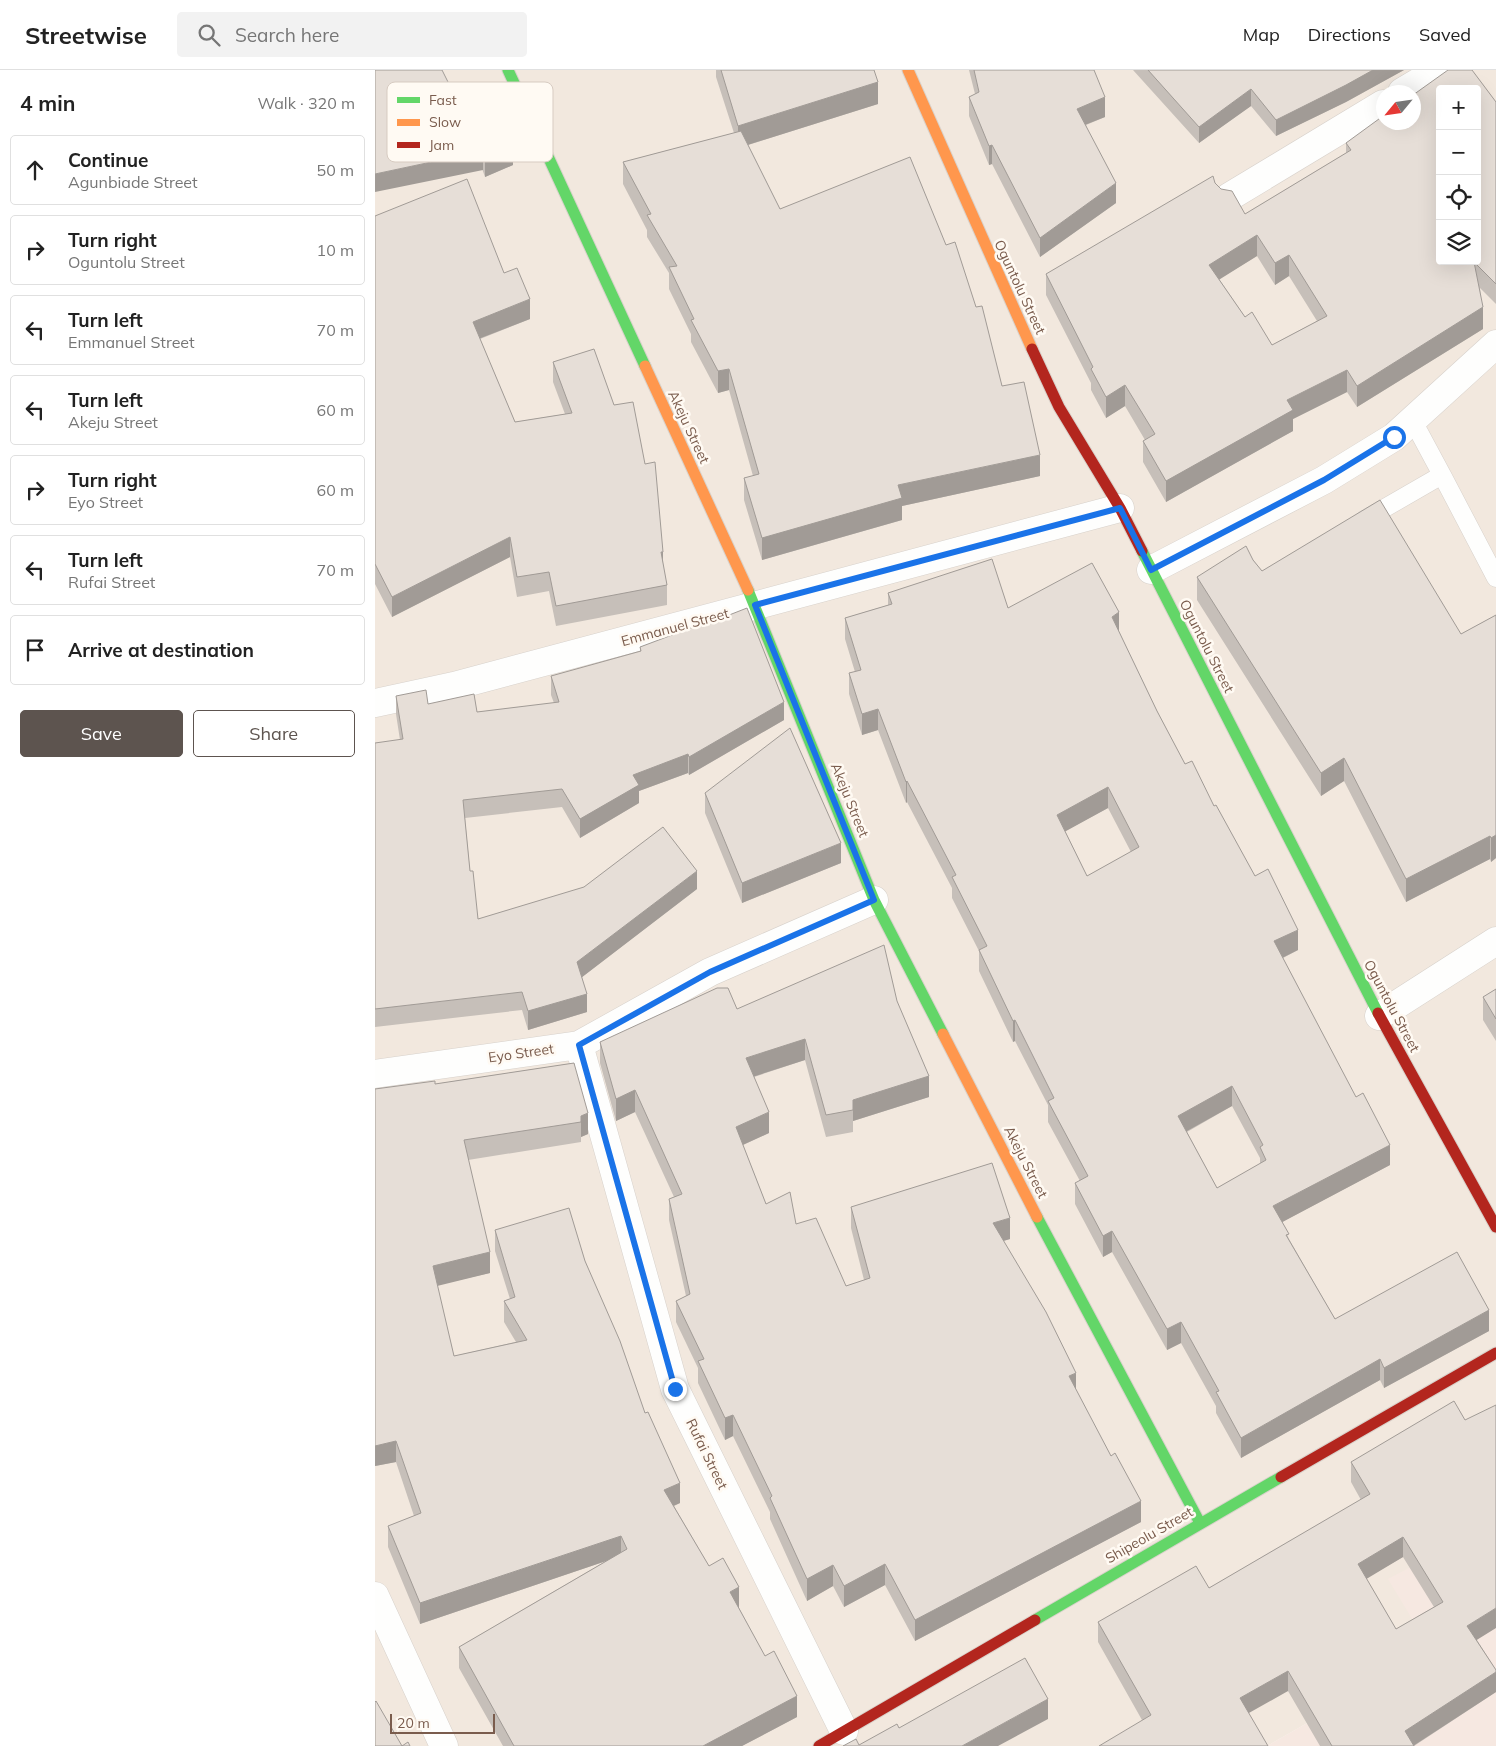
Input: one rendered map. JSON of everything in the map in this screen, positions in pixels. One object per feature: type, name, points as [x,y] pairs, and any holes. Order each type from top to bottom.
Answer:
[{"type":"street","name":"Akeju Street","points":[[508,70],[514,82]]},
{"type":"street","name":"Oguntolu Street","points":[[908,70],[990,257],[1059,407],[1120,508],[1379,1016],[1496,1227]]},
{"type":"street","points":[[1414,85],[1439,70]]},
{"type":"street","points":[[1229,198],[1376,108]]},
{"type":"street","name":"Akeju Street","points":[[550,162],[755,605],[874,900],[1036,1215],[1200,1523]]},
{"type":"street","points":[[1151,570],[1324,480],[1394,437],[1496,344]]},
{"type":"street","name":"Emmanuel Street","points":[[375,703],[454,686],[1120,508]]},
{"type":"street","name":"Eyo Street","points":[[375,1074],[579,1045],[710,972],[874,900]]},
{"type":"street","points":[[1379,1016],[1496,941]]},
{"type":"street","name":"Rufai Street","points":[[579,1045],[675,1389],[844,1731]]},
{"type":"street","name":"Shipeolu Street","points":[[819,1746],[1200,1523],[1496,1353]]},
{"type":"street","points":[[375,1596],[444,1746]]},
{"type":"lane","points":[[1413,421],[1496,578]]},
{"type":"lane","points":[[1348,529],[1442,475]]},
{"type":"shaded area","points":[[375,70],[1496,70],[1496,1522],[1432,1652],[1267,1746],[375,1746]]},
{"type":"shaded area","points":[[1496,1522],[1496,1746],[1267,1746],[1432,1652],[1388,1579]]},
{"type":"building","points":[[375,70],[442,70],[448,82],[387,82],[387,162],[431,162],[375,174]]},
{"type":"building","points":[[721,70],[874,70],[878,82],[738,126]]},
{"type":"building","points":[[974,70],[1094,70],[1105,97],[1077,109],[1116,183],[1040,238],[992,145],[989,146],[969,97],[979,92]]},
{"type":"building","points":[[1148,70],[1373,70],[1276,120],[1251,89],[1199,127]]},
{"type":"building","points":[[1448,70],[1472,70],[1496,102],[1496,284],[1477,265],[1481,265],[1481,85],[1436,85],[1436,265],[1475,265],[1483,307],[1357,386],[1347,370],[1287,400],[1293,410],[1166,481],[1143,441],[1155,434],[1125,385],[1106,397],[1046,274],[1213,176],[1215,183],[1221,189],[1232,191],[1245,214],[1351,150],[1346,143],[1376,121],[1376,130],[1421,130],[1421,89]],"holes":[[[1257,235],[1275,263],[1289,255],[1327,316],[1272,345],[1252,312],[1245,317],[1209,265]]]},
{"type":"building","points":[[741,131],[780,209],[910,157],[946,245],[955,242],[976,307],[982,306],[1002,386],[1024,382],[1040,455],[898,485],[902,498],[762,538],[744,478],[759,474],[729,369],[718,371],[691,320],[694,319],[669,267],[677,266],[647,215],[651,214],[623,162]]},
{"type":"building","points":[[467,179],[504,273],[517,268],[530,299],[473,322],[515,422],[572,413],[553,362],[594,349],[614,405],[633,402],[645,464],[655,462],[663,552],[661,552],[667,585],[556,606],[549,572],[517,577],[510,537],[392,597],[375,564],[375,216]]},
{"type":"building","points":[[1380,500],[1461,634],[1496,615],[1496,835],[1491,838],[1490,836],[1406,879],[1344,758],[1321,773],[1197,577],[1246,546],[1253,560],[1262,571]]},
{"type":"building","points":[[992,559],[1008,608],[1092,563],[1119,612],[1112,617],[1157,711],[1185,764],[1192,761],[1214,806],[1216,805],[1255,876],[1268,869],[1298,930],[1274,941],[1356,1097],[1363,1093],[1390,1145],[1273,1206],[1289,1234],[1286,1235],[1335,1319],[1457,1252],[1489,1310],[1384,1368],[1380,1359],[1241,1438],[1216,1392],[1219,1391],[1181,1322],[1167,1329],[1112,1231],[1103,1236],[1075,1183],[1088,1176],[1048,1101],[1054,1098],[1015,1020],[1013,1021],[979,950],[987,946],[952,877],[956,875],[906,782],[878,709],[862,714],[849,673],[861,670],[845,618],[892,604],[888,593]],"holes":[[[1108,787],[1139,847],[1087,876],[1057,815]],[[1232,1086],[1263,1145],[1260,1147],[1266,1160],[1217,1188],[1178,1116]]]},
{"type":"building","points":[[747,608],[784,702],[689,757],[688,754],[633,775],[639,785],[580,819],[562,789],[463,800],[470,871],[473,871],[478,919],[584,887],[663,827],[697,871],[577,962],[587,994],[528,1011],[522,992],[375,1009],[375,743],[403,739],[396,696],[426,690],[428,704],[474,694],[477,712],[559,702],[551,676],[641,651],[640,647]]},
{"type":"building","points":[[790,728],[841,843],[742,883],[705,793]]},
{"type":"building","points":[[884,945],[897,1001],[929,1076],[853,1100],[853,1110],[826,1115],[805,1039],[746,1058],[769,1112],[736,1127],[766,1204],[790,1192],[796,1224],[816,1218],[846,1286],[870,1278],[851,1207],[992,1163],[1010,1218],[993,1223],[1046,1312],[1076,1373],[1069,1376],[1111,1456],[1115,1453],[1141,1501],[915,1620],[885,1564],[844,1586],[833,1565],[807,1579],[770,1498],[772,1496],[733,1415],[725,1418],[698,1361],[704,1359],[676,1301],[690,1294],[669,1199],[682,1194],[635,1090],[616,1099],[600,1042],[717,988],[728,988],[737,1009]]},
{"type":"building","points":[[1496,989],[1496,1019],[1483,997]]},
{"type":"building","points":[[574,1063],[588,1113],[581,1116],[581,1122],[464,1140],[490,1252],[433,1266],[454,1356],[527,1340],[504,1301],[515,1297],[495,1230],[569,1208],[585,1261],[620,1341],[645,1413],[648,1412],[680,1483],[664,1490],[709,1566],[723,1558],[739,1587],[730,1592],[765,1656],[774,1651],[797,1696],[703,1746],[514,1746],[459,1647],[627,1549],[621,1536],[420,1603],[388,1526],[421,1513],[396,1441],[375,1446],[375,1089],[435,1081],[435,1084]]},
{"type":"building","points":[[1454,1401],[1465,1420],[1496,1405],[1496,1608],[1467,1626],[1496,1672],[1405,1731],[1414,1746],[1332,1746],[1288,1671],[1240,1698],[1268,1746],[1099,1746],[1151,1715],[1098,1622],[1196,1566],[1209,1588],[1370,1494],[1351,1462]],"holes":[[[1403,1537],[1443,1602],[1396,1629],[1358,1564]]]},
{"type":"building","points":[[1025,1658],[1048,1699],[962,1746],[843,1746],[856,1739],[859,1745],[897,1724],[899,1728]]},
{"type":"building","points":[[376,1701],[402,1746],[375,1746]]},
{"type":"building","points":[[408,1742],[410,1746],[402,1746]]},
{"type":"traffic: fast","points":[[508,70],[514,82]]},
{"type":"traffic: fast","points":[[551,162],[645,366]]},
{"type":"traffic: fast","points":[[1142,551],[1378,1013]]},
{"type":"traffic: fast","points":[[748,590],[874,900],[943,1034]]},
{"type":"traffic: fast","points":[[1037,1217],[1200,1523]]},
{"type":"traffic: fast","points":[[1035,1620],[1281,1477]]},
{"type":"traffic: slow","points":[[908,70],[1032,349]]},
{"type":"traffic: slow","points":[[645,366],[748,590]]},
{"type":"traffic: slow","points":[[943,1034],[1037,1217]]},
{"type":"traffic: jam","points":[[1032,349],[1059,407],[1120,508],[1142,551]]},
{"type":"traffic: jam","points":[[1378,1013],[1496,1227]]},
{"type":"traffic: jam","points":[[1281,1477],[1496,1353]]},
{"type":"traffic: jam","points":[[819,1746],[1035,1620]]},
{"type":"route","points":[[675,1389],[579,1045],[710,972],[874,900],[755,605],[1120,508],[1151,570],[1324,480],[1394,437]]}]
